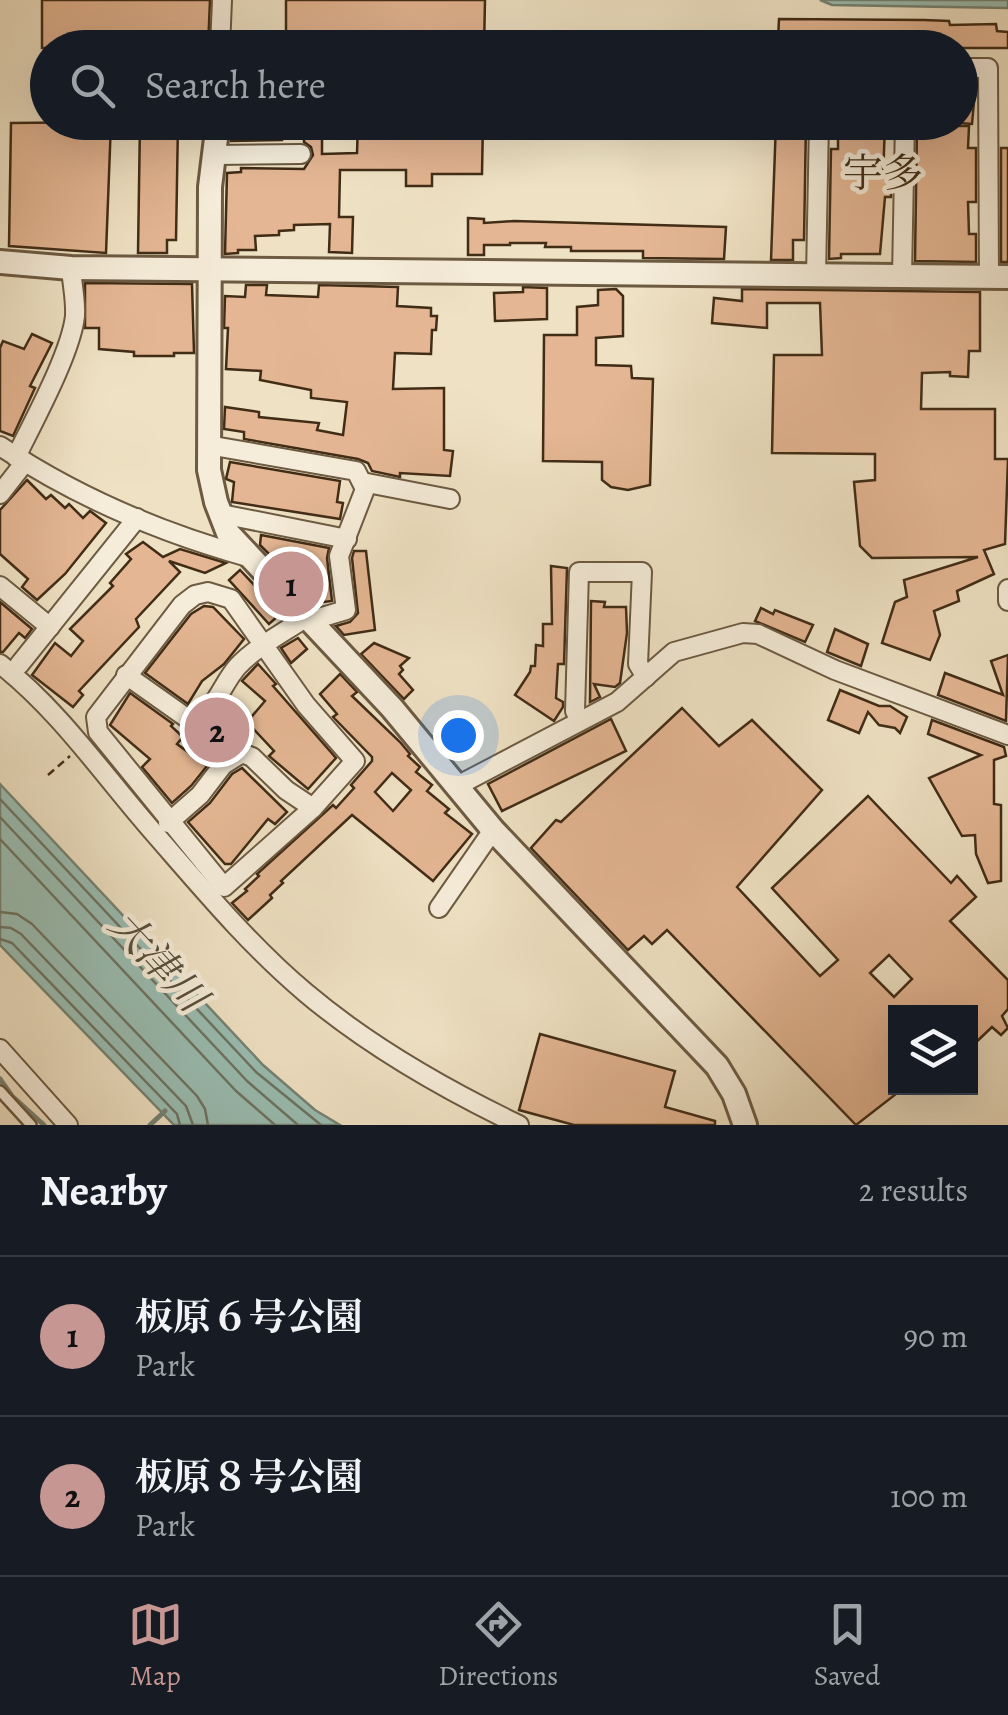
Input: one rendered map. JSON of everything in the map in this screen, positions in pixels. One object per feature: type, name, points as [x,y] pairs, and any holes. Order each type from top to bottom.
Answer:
[{"type":"street","points":[[221,30],[222,0]]},
{"type":"street","points":[[0,262],[71,268],[998,277],[988,68],[978,68]]},
{"type":"street","points":[[217,140],[210,187],[208,445],[209,470],[228,533],[392,708],[493,830],[717,1066],[734,1094],[745,1125]]},
{"type":"street","points":[[816,276],[819,140]]},
{"type":"street","points":[[902,276],[904,140]]},
{"type":"street","points":[[216,155],[301,154]]},
{"type":"street","points":[[0,494],[21,460],[70,334],[75,315],[71,268]]},
{"type":"street","points":[[126,675],[191,721],[212,705],[241,663],[264,646],[307,619],[346,610],[340,556],[365,488],[356,471],[208,445]]},
{"type":"street","points":[[0,446],[137,518],[248,556]]},
{"type":"street","points":[[362,482],[450,499]]},
{"type":"street","points":[[221,514],[347,539]]},
{"type":"street","points":[[137,518],[50,626],[10,665],[252,942],[306,993],[392,1055],[459,1096],[519,1125]]},
{"type":"street","points":[[580,721],[575,711],[579,572],[642,572],[638,664],[646,677]]},
{"type":"street","points":[[0,586],[50,626]]},
{"type":"street","points":[[1008,589],[1008,601]]},
{"type":"street","points":[[208,592],[231,599],[327,732],[355,761],[312,808],[224,887],[98,732],[96,716],[126,675],[182,605],[195,595],[208,592]]},
{"type":"street","points":[[455,786],[618,702],[674,652],[743,633],[758,634],[835,670],[1008,735]]},
{"type":"street","points":[[168,822],[200,795],[223,765],[242,753],[252,756],[286,790],[312,808]]},
{"type":"street","points":[[439,908],[493,830]]},
{"type":"street","points":[[0,1049],[68,1125]]},
{"type":"street","points":[[0,1066],[17,1082],[40,1093]]},
{"type":"lane","points":[[0,1090],[31,1125]]},
{"type":"path","points":[[48,775],[81,745]]},
{"type":"green space","points":[[218,709],[233,711],[237,718],[236,734],[223,733],[205,755],[190,742]]},
{"type":"water","points":[[820,0],[1008,0],[1008,8],[832,5]]},
{"type":"water","name":"大津川","points":[[0,784],[263,1065],[315,1110],[340,1125],[174,1125],[0,945]]},
{"type":"building","points":[[42,0],[210,0],[209,30],[42,30]]},
{"type":"building","points":[[286,0],[485,0],[484,30],[286,30]]},
{"type":"building","points":[[779,19],[996,24],[997,31],[1008,32],[1008,48],[978,48],[978,30],[778,30]]},
{"type":"building","points":[[11,123],[30,123],[30,140],[110,140],[106,253],[9,246]]},
{"type":"building","points":[[140,140],[178,140],[176,240],[167,240],[167,253],[138,253]]},
{"type":"building","points":[[304,140],[322,140],[322,154],[357,153],[357,140],[483,140],[482,174],[432,174],[432,186],[406,186],[406,170],[340,170],[339,217],[353,217],[352,253],[329,252],[330,224],[294,225],[294,230],[279,231],[279,235],[255,236],[256,250],[225,254],[227,173],[241,172],[241,168],[304,169],[313,155]]},
{"type":"building","points":[[775,140],[806,140],[804,240],[793,240],[793,260],[771,260]]},
{"type":"building","points":[[838,140],[884,140],[883,177],[891,177],[891,197],[885,197],[880,254],[841,254],[841,258],[829,259],[831,149],[838,149]]},
{"type":"building","points":[[917,140],[968,140],[968,148],[976,148],[976,202],[968,202],[969,234],[976,234],[976,262],[915,261]]},
{"type":"building","points":[[1001,148],[1008,148],[1008,262],[1001,262]]},
{"type":"building","points":[[468,218],[484,219],[484,223],[726,227],[724,259],[643,258],[643,251],[571,251],[571,247],[545,247],[546,243],[484,245],[484,255],[468,255]]},
{"type":"building","points":[[85,283],[192,284],[194,353],[134,356],[134,352],[99,349],[99,328],[85,328]]},
{"type":"building","points":[[246,285],[267,285],[266,295],[318,297],[319,285],[398,287],[397,306],[431,308],[431,316],[437,316],[431,354],[395,353],[393,389],[444,388],[444,450],[453,451],[450,476],[400,473],[400,477],[372,471],[368,463],[358,459],[244,439],[244,432],[224,429],[225,407],[259,412],[259,417],[319,423],[317,430],[343,435],[347,402],[311,398],[311,390],[260,380],[261,371],[226,369],[225,296],[245,297]]},
{"type":"building","points":[[523,287],[547,288],[547,319],[495,321],[494,293],[523,292]]},
{"type":"building","points":[[616,289],[623,296],[623,336],[596,338],[596,365],[631,366],[632,378],[653,379],[650,485],[628,490],[611,487],[602,480],[602,462],[543,461],[544,335],[577,335],[577,307],[598,305],[598,290]]},
{"type":"building","points":[[742,289],[980,292],[980,351],[969,351],[968,377],[950,376],[950,372],[922,373],[921,409],[995,409],[995,459],[1008,459],[1005,544],[984,550],[994,574],[957,591],[959,601],[934,611],[940,635],[930,660],[882,643],[895,602],[907,597],[904,580],[978,557],[872,558],[860,546],[854,482],[875,480],[875,454],[772,453],[774,355],[822,355],[820,303],[767,303],[767,328],[712,323],[714,298],[742,301]]},
{"type":"building","points":[[32,334],[52,343],[30,386],[35,388],[13,436],[0,431],[0,348],[3,341],[24,349]]},
{"type":"building","points":[[230,462],[340,481],[340,519],[232,502],[234,482],[226,479]]},
{"type":"building","points":[[27,480],[46,499],[51,495],[65,508],[69,504],[83,518],[90,511],[106,523],[65,574],[37,600],[22,587],[28,579],[0,554],[0,510]]},
{"type":"building","points":[[261,535],[329,548],[332,601],[315,603],[307,595],[304,565],[273,560],[274,555],[260,545]]},
{"type":"building","points":[[143,542],[163,557],[180,549],[226,563],[205,573],[169,561],[180,572],[136,619],[139,627],[79,691],[83,695],[73,707],[32,675],[55,643],[71,656],[83,641],[70,629],[113,586],[110,583],[131,559],[126,554]]},
{"type":"building","points":[[354,551],[366,551],[375,630],[344,635],[336,626],[350,622],[358,613]]},
{"type":"building","points":[[551,566],[567,568],[564,664],[558,664],[556,698],[563,702],[563,707],[554,721],[515,695],[531,666],[535,666],[536,645],[543,646],[543,624],[552,624]]},
{"type":"building","points":[[240,570],[277,609],[274,612],[278,616],[269,624],[229,580]]},
{"type":"building","points":[[591,601],[605,602],[604,607],[626,607],[627,633],[620,683],[615,687],[594,684],[600,697],[590,702]]},
{"type":"building","points":[[0,602],[32,629],[25,638],[19,633],[3,652],[0,652]]},
{"type":"building","points":[[204,606],[213,607],[244,639],[224,664],[202,681],[188,704],[145,673],[191,614]]},
{"type":"building","points":[[761,608],[813,625],[805,642],[755,621]]},
{"type":"building","points":[[835,629],[868,644],[861,666],[827,652]]},
{"type":"building","points":[[298,638],[307,649],[291,663],[281,648]]},
{"type":"building","points":[[374,643],[409,658],[400,666],[403,670],[399,674],[413,690],[404,699],[361,654]]},
{"type":"building","points":[[1008,655],[1006,721],[938,695],[945,673],[1003,695],[991,661]]},
{"type":"building","points":[[258,664],[336,758],[308,789],[269,756],[274,751],[247,722],[265,701],[242,681]]},
{"type":"building","points":[[340,674],[357,692],[352,696],[420,767],[416,772],[432,785],[427,791],[449,809],[445,813],[472,834],[433,881],[352,815],[281,881],[270,895],[272,898],[248,920],[232,903],[247,891],[257,874],[333,805],[336,808],[372,761],[333,717],[337,714],[320,694]],"holes":[[[392,773],[411,790],[393,811],[375,792]]]},
{"type":"building","points":[[840,690],[879,706],[890,706],[907,717],[900,733],[879,725],[868,712],[859,733],[828,720]]},
{"type":"building","points":[[130,693],[173,724],[183,737],[177,744],[207,766],[172,803],[142,767],[150,759],[110,725]]},
{"type":"building","points":[[682,708],[719,746],[752,720],[822,790],[737,887],[820,976],[838,960],[772,888],[868,796],[951,883],[957,876],[976,897],[950,921],[1008,980],[1008,1009],[1002,1016],[1008,1028],[1001,1035],[992,1027],[978,1040],[978,1005],[888,1005],[888,1095],[895,1095],[856,1125],[667,930],[652,944],[644,936],[628,950],[531,848],[556,820],[561,822]],"holes":[[[889,955],[912,979],[894,997],[870,973]]]},
{"type":"building","points":[[611,719],[626,751],[502,811],[488,784]]},
{"type":"building","points":[[932,720],[1004,747],[1006,756],[994,760],[994,804],[1001,805],[1001,881],[988,883],[976,854],[975,835],[962,836],[929,778],[981,755],[928,734]]},
{"type":"building","points":[[242,768],[287,812],[275,824],[268,819],[231,864],[225,864],[188,822]]},
{"type":"building","points":[[540,1034],[675,1071],[665,1107],[715,1121],[715,1125],[574,1125],[519,1110]]},
{"type":"waterway","points":[[0,1079],[12,1096],[44,1125]]},
{"type":"waterway","points":[[150,1125],[165,1111]]},
{"type":"place","name":"板原６号公園","points":[[291,584]]},
{"type":"place","name":"板原８号公園","points":[[217,730]]},
{"type":"district","name":"宇多","points":[[883,173]]}]
